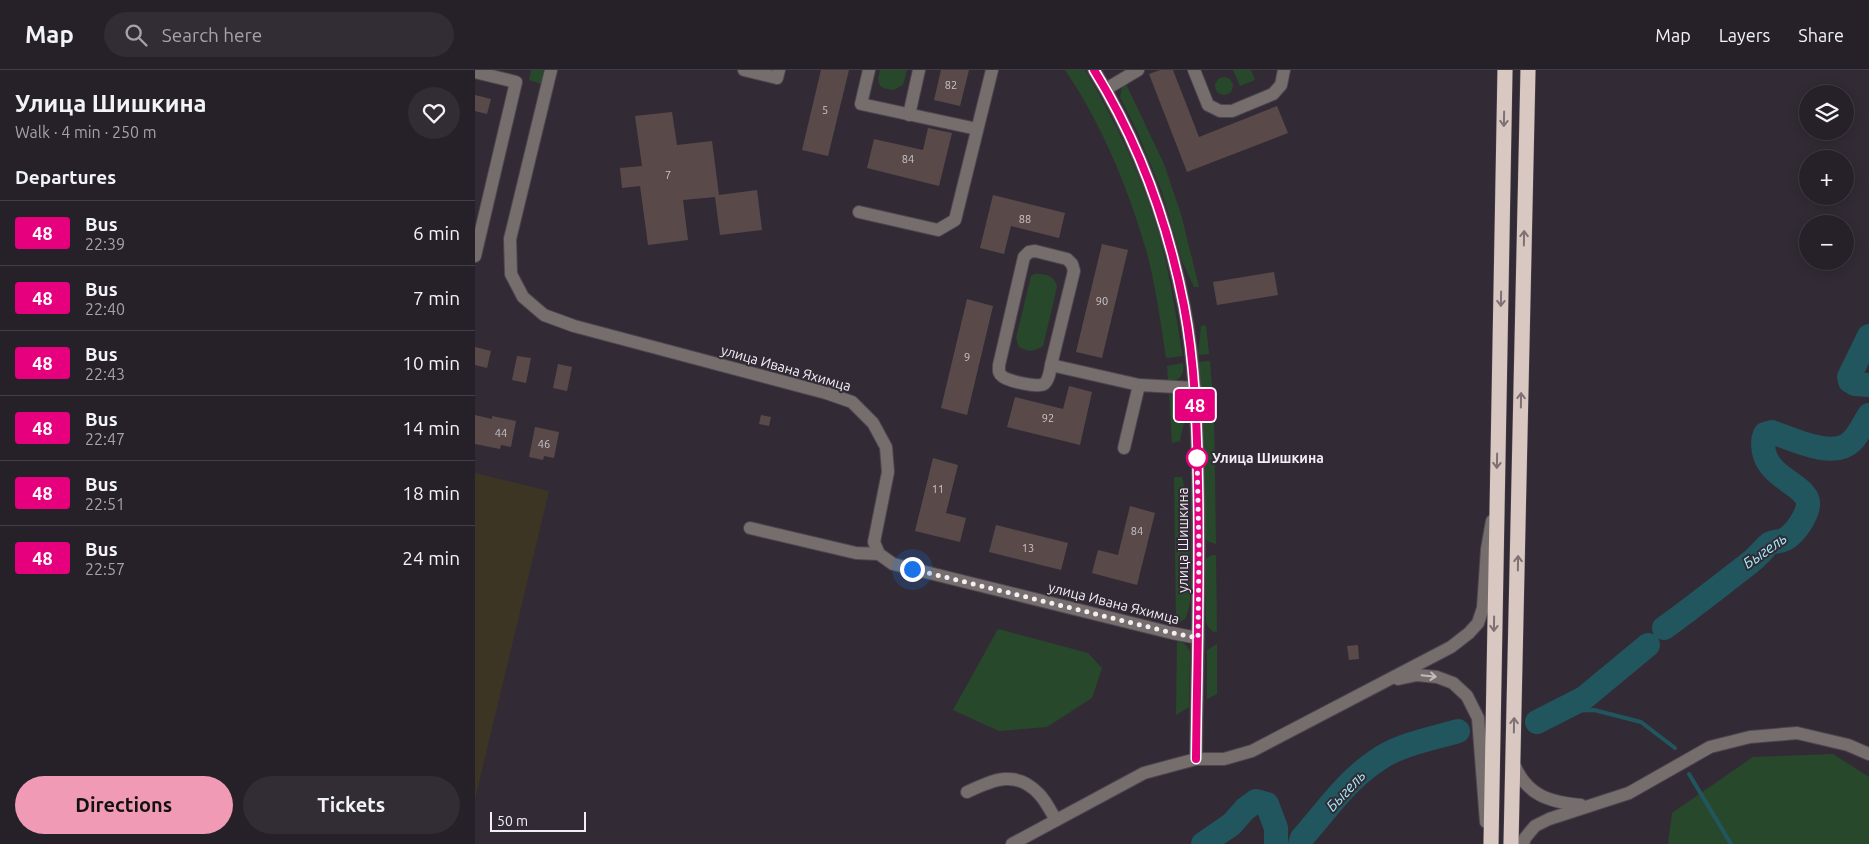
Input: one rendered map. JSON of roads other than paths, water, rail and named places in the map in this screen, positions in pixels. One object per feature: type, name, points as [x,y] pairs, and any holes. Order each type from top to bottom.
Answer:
[{"type":"highway","points":[[1489,844],[1505,70]]},
{"type":"highway","points":[[1511,844],[1528,70]]},
{"type":"street","name":"улица Ивана Яхимца","points":[[551,70],[510,239],[511,274],[523,297],[544,315],[574,326],[826,393],[852,402],[873,423],[886,447],[888,472],[874,542],[879,554],[893,564],[1198,638]]},
{"type":"street","points":[[745,70],[777,78],[779,70]]},
{"type":"street","points":[[869,70],[861,104],[977,129]]},
{"type":"street","points":[[909,115],[919,70]]},
{"type":"street","points":[[859,212],[938,230],[955,220],[992,70]]},
{"type":"street","name":"улица Шишкина","points":[[1094,70],[1139,157],[1164,228],[1184,306],[1195,388],[1199,550],[1196,759]]},
{"type":"street","points":[[1106,90],[1138,70]]},
{"type":"street","points":[[1194,70],[1208,105],[1220,111],[1232,111],[1273,94],[1281,86],[1284,70]]},
{"type":"street","points":[[475,72],[516,82],[475,256]]},
{"type":"street","points":[[1035,251],[1067,259],[1072,264],[1074,271],[1051,365],[1048,378],[1044,384],[1037,386],[1003,378],[999,372],[1024,257],[1029,252],[1035,251]]},
{"type":"street","points":[[1051,365],[1139,385],[1195,388]]},
{"type":"street","points":[[1124,448],[1139,385]]},
{"type":"street","points":[[1012,844],[1144,773],[1196,759],[1224,759],[1252,751],[1451,646],[1469,633],[1478,623],[1483,608],[1487,549],[1497,500]]},
{"type":"street","points":[[750,528],[855,553],[879,554]]},
{"type":"street","points":[[1381,682],[1417,675],[1437,677],[1453,683],[1467,696],[1478,718],[1489,844]]},
{"type":"street","points":[[1523,844],[1525,838],[1535,826],[1586,805],[1629,793],[1711,747],[1750,737],[1797,733],[1848,745],[1869,754]]},
{"type":"street","points":[[1513,762],[1523,782],[1530,789],[1562,803],[1586,805]]},
{"type":"street","points":[[967,792],[993,780],[1009,778],[1024,783],[1039,794],[1056,820]]},
{"type":"waterway","name":"Быгель","points":[[1869,336],[1849,377],[1850,381],[1855,384],[1869,385]]},
{"type":"waterway","name":"Быгель","points":[[1664,628],[1751,562],[1769,544],[1785,539],[1797,528],[1803,519],[1808,506],[1807,499],[1803,493],[1781,476],[1768,462],[1763,445],[1765,434],[1772,432],[1801,443],[1835,449],[1852,441],[1869,415]]},
{"type":"waterway","name":"Быгель","points":[[1537,722],[1584,698],[1648,645]]},
{"type":"waterway","points":[[1558,711],[1594,710],[1641,722],[1675,748]]},
{"type":"waterway","name":"Быгель","points":[[1300,844],[1302,838],[1345,787],[1376,761],[1405,746],[1458,731]]},
{"type":"waterway","points":[[1689,774],[1731,844]]},
{"type":"waterway","name":"Быгель","points":[[1203,844],[1232,824],[1245,809],[1256,801],[1267,804],[1276,828],[1276,844]]},
{"type":"place","name":"Улица Шишкина","points":[[1197,458]]}]
